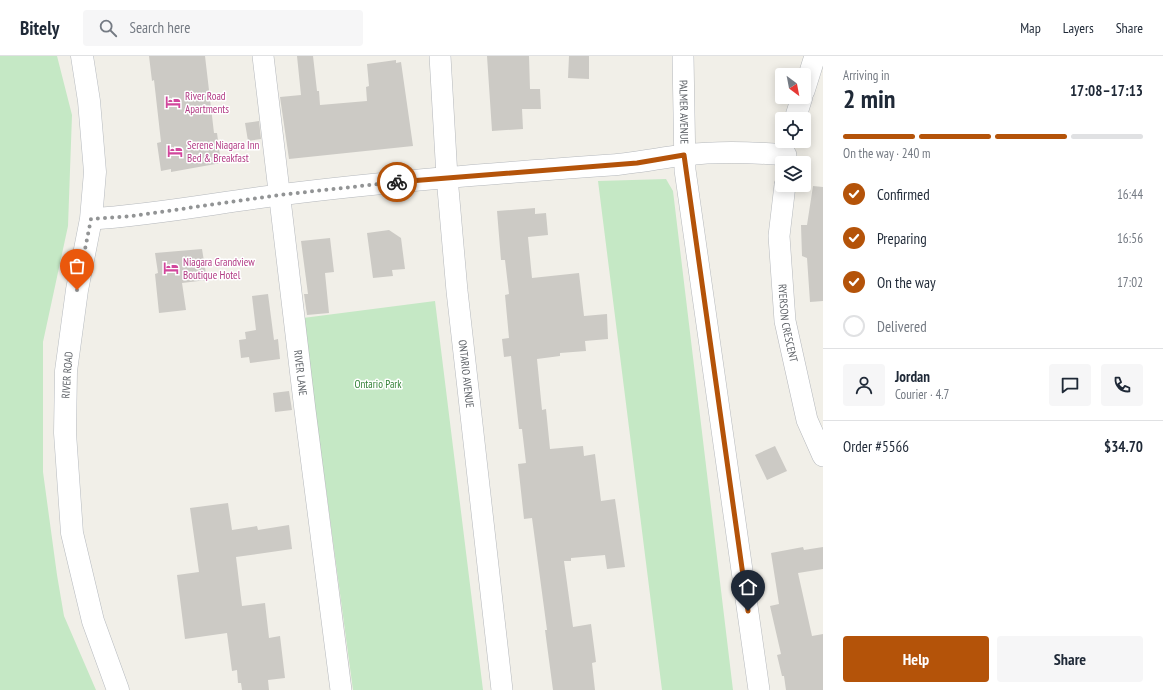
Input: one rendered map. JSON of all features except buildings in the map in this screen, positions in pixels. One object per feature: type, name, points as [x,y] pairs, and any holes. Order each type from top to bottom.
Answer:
[{"type":"main road","name":"RIVER ROAD","points":[[82,56],[89,101],[95,172],[91,219],[77,290],[66,371],[65,433],[72,533],[93,621],[118,690]]},
{"type":"street","name":"RIVER LANE","points":[[263,56],[341,690]]},
{"type":"street","name":"ONTARIO AVENUE","points":[[440,56],[447,177],[457,291],[502,690]]},
{"type":"street","name":"PALMER AVENUE","points":[[683,56],[684,155],[759,690]]},
{"type":"street","points":[[811,74],[817,59]]},
{"type":"street","points":[[91,219],[132,216],[279,195],[447,177],[637,163],[684,155],[753,152],[787,153]]},
{"type":"street","name":"RYERSON CRESCENT","points":[[784,192],[780,236],[785,321],[807,420],[823,456]]},
{"type":"green space","points":[[0,56],[57,56],[72,115],[68,226],[43,342],[43,472],[64,616],[96,690],[0,690]]},
{"type":"green space","points":[[666,179],[673,191],[733,690],[662,690],[598,181]]},
{"type":"green space","name":"Ontario Park","points":[[435,301],[483,690],[353,690],[303,318]]},
{"type":"way so far","points":[[77,290],[91,219],[132,216],[279,195],[397,182]]},
{"type":"place","name":"River Road Apartments","points":[[173,102]]},
{"type":"place","name":"Serene Niagara Inn Bed & Breakfast","points":[[175,151]]},
{"type":"place","name":"Niagara Grandview Boutique Hotel","points":[[171,268]]},
{"type":"route","points":[[397,182],[637,163],[684,155],[748,611]]}]
